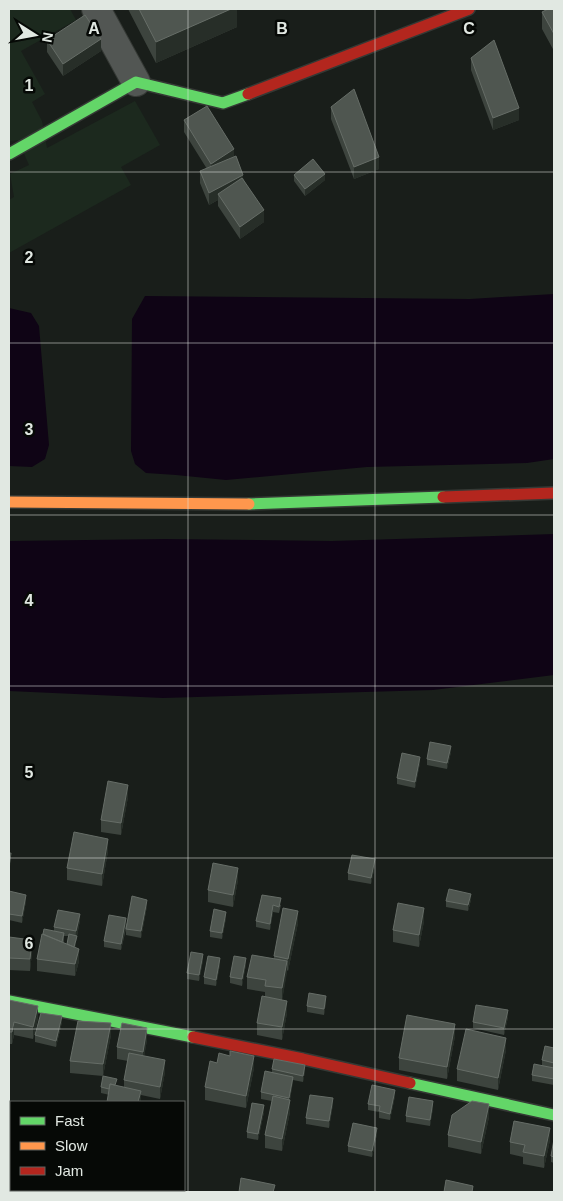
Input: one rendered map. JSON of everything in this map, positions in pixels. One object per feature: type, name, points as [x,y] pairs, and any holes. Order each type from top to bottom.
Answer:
[{"type":"street","points":[[96,9],[136,82]]},
{"type":"street","points":[[9,154],[136,82],[223,103],[468,9]]},
{"type":"street","points":[[9,502],[267,504],[554,493]]},
{"type":"street","points":[[9,1001],[303,1058],[554,1115]]},
{"type":"shaded area","points":[[9,9],[70,9],[76,20],[21,51],[45,94],[32,102],[42,121],[47,148],[135,101],[160,145],[121,167],[131,185],[9,253],[9,200],[14,197],[10,174],[29,165],[18,140],[9,141]]},
{"type":"shaded area","points":[[554,294],[554,459],[527,463],[367,467],[226,480],[146,473],[135,464],[131,451],[132,319],[145,296],[470,299]]},
{"type":"shaded area","points":[[9,308],[31,313],[39,326],[49,445],[45,459],[32,467],[9,466]]},
{"type":"shaded area","points":[[554,534],[554,675],[433,690],[163,698],[9,691],[9,541],[165,539],[332,541]]},
{"type":"building","points":[[139,9],[231,9],[156,42]]},
{"type":"building","points":[[554,9],[554,34],[542,12]]},
{"type":"building","points":[[85,15],[101,39],[63,64],[47,40]]},
{"type":"building","points":[[494,40],[519,108],[493,118],[471,58]]},
{"type":"building","points":[[354,89],[379,157],[354,167],[331,107]]},
{"type":"building","points":[[207,106],[234,149],[211,164],[184,120]]},
{"type":"building","points":[[236,156],[243,175],[209,193],[200,171]]},
{"type":"building","points":[[313,159],[325,174],[305,189],[294,175]]},
{"type":"building","points":[[242,178],[264,210],[240,227],[218,194]]},
{"type":"building","points":[[430,742],[451,746],[447,763],[427,759]]},
{"type":"building","points":[[402,753],[420,757],[415,782],[397,778]]},
{"type":"building","points":[[108,781],[128,785],[121,823],[101,820]]},
{"type":"building","points":[[74,832],[108,839],[102,874],[67,868]]},
{"type":"building","points":[[352,855],[375,859],[371,878],[348,873]]},
{"type":"building","points":[[213,863],[238,868],[233,895],[208,890]]},
{"type":"building","points":[[449,889],[471,894],[468,905],[446,901]]},
{"type":"building","points":[[9,891],[26,895],[22,916],[9,914]]},
{"type":"building","points":[[262,895],[281,898],[279,907],[273,905],[270,924],[256,921]]},
{"type":"building","points":[[132,896],[147,900],[141,931],[126,929]]},
{"type":"building","points":[[398,903],[424,908],[419,935],[393,930]]},
{"type":"building","points":[[283,908],[298,911],[288,959],[274,956]]},
{"type":"building","points":[[214,909],[226,912],[222,933],[210,931]]},
{"type":"building","points":[[58,910],[80,914],[76,931],[54,927]]},
{"type":"building","points":[[109,915],[126,918],[121,944],[104,941]]},
{"type":"building","points":[[44,929],[64,933],[62,942],[43,934]]},
{"type":"building","points":[[42,934],[79,949],[75,964],[37,959]]},
{"type":"building","points":[[69,934],[77,936],[74,947],[67,944]]},
{"type":"building","points":[[9,937],[32,940],[30,959],[9,958]]},
{"type":"building","points":[[191,952],[203,954],[199,975],[187,973]]},
{"type":"building","points":[[252,955],[287,961],[282,988],[265,986],[266,980],[247,977]]},
{"type":"building","points":[[208,956],[220,958],[216,980],[204,977]]},
{"type":"building","points":[[234,956],[246,958],[242,979],[230,977]]},
{"type":"building","points":[[309,993],[326,996],[324,1009],[307,1006]]},
{"type":"building","points":[[262,996],[287,1001],[282,1027],[257,1023]]},
{"type":"building","points":[[9,1000],[38,1006],[33,1027],[14,1022],[12,1032],[9,1032]]},
{"type":"building","points":[[476,1005],[508,1010],[504,1028],[473,1022]]},
{"type":"building","points":[[41,1013],[62,1016],[56,1041],[35,1035]]},
{"type":"building","points":[[407,1015],[455,1024],[447,1067],[399,1058]]},
{"type":"building","points":[[78,1021],[111,1023],[103,1064],[70,1061]]},
{"type":"building","points":[[122,1023],[147,1028],[143,1052],[117,1047]]},
{"type":"building","points":[[466,1029],[506,1038],[498,1078],[457,1069]]},
{"type":"building","points":[[545,1046],[554,1048],[554,1063],[542,1060]]},
{"type":"building","points":[[230,1051],[254,1056],[246,1096],[205,1087],[210,1061],[217,1063],[219,1053],[230,1056]]},
{"type":"building","points":[[129,1053],[165,1060],[160,1087],[124,1080]]},
{"type":"building","points":[[274,1059],[305,1065],[303,1076],[272,1069]]},
{"type":"building","points":[[534,1064],[554,1068],[554,1079],[532,1075]]},
{"type":"building","points":[[265,1071],[293,1077],[289,1098],[261,1092]]},
{"type":"building","points":[[103,1076],[117,1079],[115,1085],[110,1084],[109,1089],[101,1087]]},
{"type":"building","points":[[110,1084],[141,1091],[138,1101],[107,1101]]},
{"type":"building","points":[[372,1085],[395,1090],[390,1114],[379,1111],[380,1106],[368,1104]]},
{"type":"building","points":[[310,1095],[333,1098],[329,1121],[306,1118]]},
{"type":"building","points":[[273,1096],[290,1100],[282,1139],[265,1135]]},
{"type":"building","points":[[409,1097],[433,1101],[430,1120],[406,1116]]},
{"type":"building","points":[[472,1101],[489,1104],[481,1142],[448,1135],[452,1115]]},
{"type":"building","points":[[252,1103],[264,1105],[258,1134],[247,1132]]},
{"type":"building","points":[[514,1121],[550,1128],[544,1156],[523,1152],[525,1145],[510,1142]]},
{"type":"building","points":[[353,1123],[377,1128],[372,1151],[348,1146]]},
{"type":"building","points":[[554,1139],[554,1157],[551,1156]]},
{"type":"building","points":[[241,1178],[275,1185],[273,1192],[239,1192]]},
{"type":"building","points":[[446,1180],[473,1186],[472,1192],[444,1192]]},
{"type":"traffic: fast","points":[[9,154],[136,82],[223,103],[248,94]]},
{"type":"traffic: fast","points":[[249,504],[443,497]]},
{"type":"traffic: fast","points":[[9,1001],[193,1037]]},
{"type":"traffic: fast","points":[[410,1083],[554,1115]]},
{"type":"traffic: slow","points":[[9,502],[249,504]]},
{"type":"traffic: jam","points":[[248,94],[469,9]]},
{"type":"traffic: jam","points":[[443,497],[554,493]]},
{"type":"traffic: jam","points":[[193,1037],[410,1083]]}]
